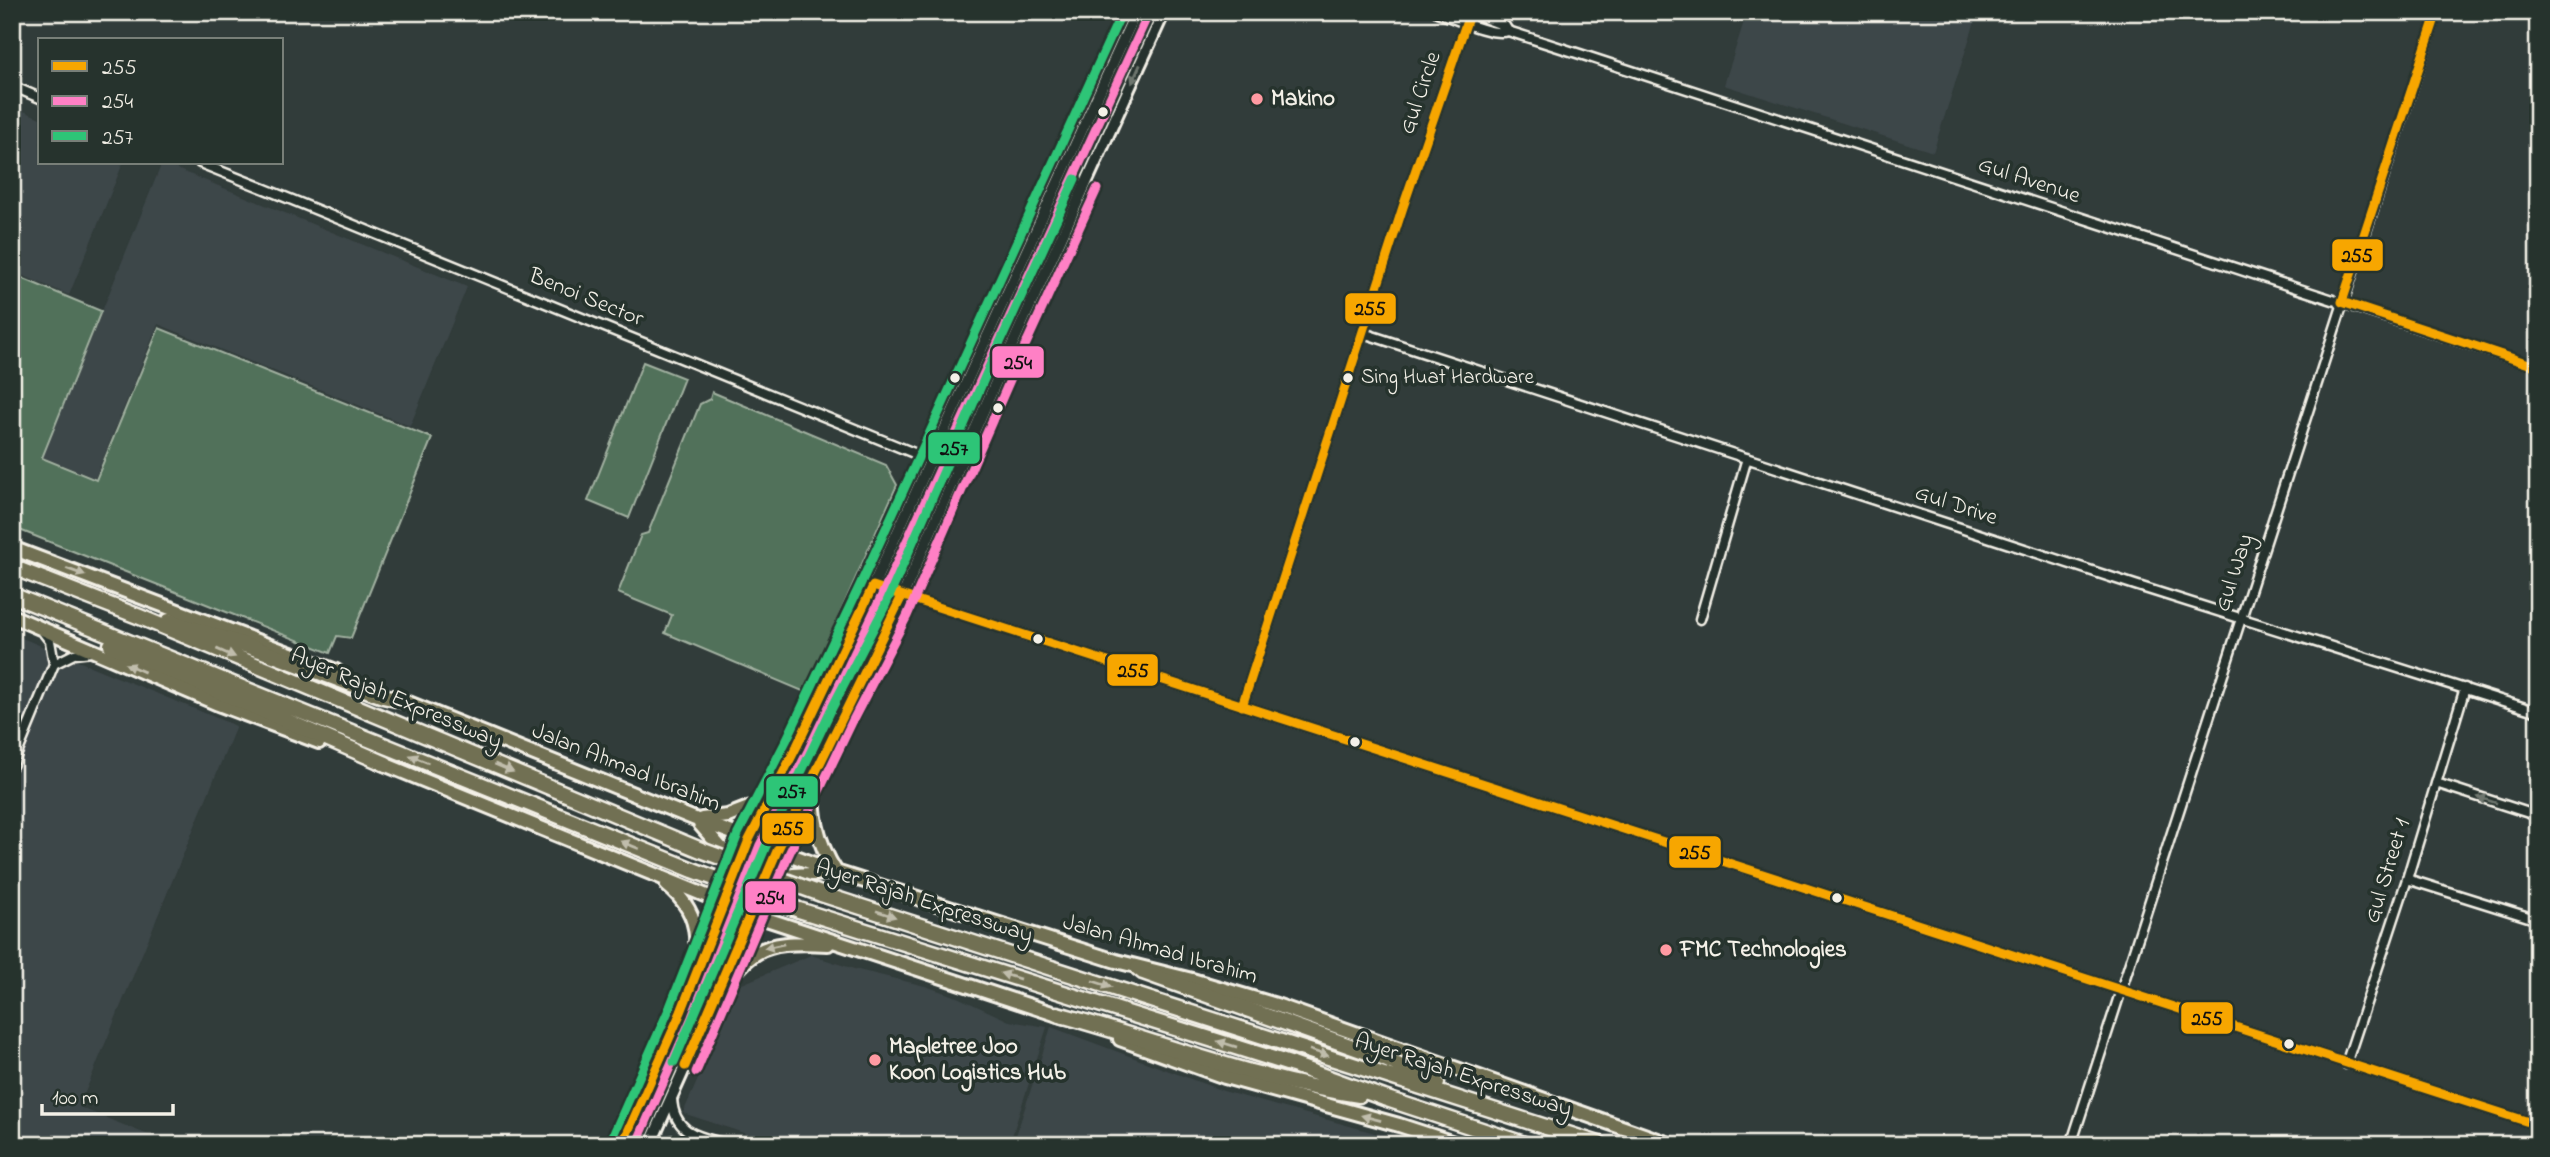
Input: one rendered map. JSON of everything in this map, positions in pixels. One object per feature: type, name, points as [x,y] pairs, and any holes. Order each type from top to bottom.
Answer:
[{"type":"highway","name":"Ayer Rajah Expressway","points":[[12,567],[140,617],[701,850],[821,894],[1602,1145]]},
{"type":"highway","name":"Ayer Rajah Expressway","points":[[12,594],[693,870],[799,910],[1293,1065],[1527,1145]]},
{"type":"highway","points":[[30,601],[103,641],[386,764]]},
{"type":"highway","points":[[140,617],[155,617],[210,633],[370,692],[401,700]]},
{"type":"highway","points":[[1138,968],[1378,1056],[1498,1111]]},
{"type":"highway","points":[[1057,1014],[1244,1070],[1332,1091],[1384,1098]]},
{"type":"main road","points":[[622,1145],[681,1012],[725,902],[741,878],[749,840],[873,586],[1136,12]]},
{"type":"main road","points":[[650,1145],[777,851],[902,596],[1009,352],[1164,12]]},
{"type":"main road","name":"Jalan Ahmad Ibrahim","points":[[12,548],[248,636],[777,851],[1138,968],[1192,980],[1276,1005],[1459,1072],[1672,1145]]},
{"type":"main road","points":[[12,616],[218,704],[364,759],[386,764],[657,877],[789,926],[1057,1014],[1224,1077],[1399,1125],[1460,1145]]},
{"type":"main road","points":[[813,776],[812,808],[818,837],[823,852],[836,872]]},
{"type":"main road","points":[[695,819],[728,816],[769,800]]},
{"type":"main road","points":[[695,819],[719,843],[741,878],[752,911]]},
{"type":"main road","points":[[679,885],[698,886],[768,874],[836,872]]},
{"type":"main road","points":[[657,877],[681,896],[695,923],[696,953],[681,1012]]},
{"type":"main road","points":[[741,878],[789,926]]},
{"type":"main road","points":[[711,1008],[739,965],[760,949],[794,943],[842,945]]},
{"type":"street","name":"Gul Avenue","points":[[1437,12],[1502,34],[1508,32],[2538,367]]},
{"type":"street","name":"Gul Avenue","points":[[1469,12],[1505,26],[1508,32]]},
{"type":"street","name":"Gul Circle","points":[[1242,706],[1469,12]]},
{"type":"street","name":"Gul Way","points":[[2071,1145],[2437,12]]},
{"type":"street","points":[[12,86],[38,97]]},
{"type":"street","name":"Benoi Sector","points":[[203,164],[621,331],[958,471]]},
{"type":"street","name":"Gul Drive","points":[[1363,333],[2538,712]]},
{"type":"street","points":[[1700,619],[1747,458]]},
{"type":"street","points":[[873,586],[2538,1125]]},
{"type":"street","points":[[12,766],[54,664],[50,640],[36,626]]},
{"type":"street","points":[[54,664],[74,654],[96,652]]},
{"type":"street","name":"Gul Street 1","points":[[2346,1064],[2407,879],[2465,688]]},
{"type":"street","points":[[2436,783],[2538,816]]},
{"type":"street","points":[[2407,879],[2538,920]]},
{"type":"street","points":[[672,1096],[673,1109],[679,1123],[693,1134],[730,1145]]},
{"type":"street","points":[[657,1145],[706,1138]]},
{"type":"shaded area","points":[[1747,12],[1978,12],[1933,152],[1724,85]]},
{"type":"shaded area","points":[[12,106],[38,117],[38,164],[123,164],[69,295],[12,271]]},
{"type":"shaded area","points":[[162,164],[467,287],[410,426],[158,324],[95,478],[43,457]]},
{"type":"shaded area","points":[[12,634],[236,726],[79,1107],[173,1145],[12,1145]]},
{"type":"shaded area","name":"Mapletree Joo Koon Logistics Hub","points":[[811,955],[854,969],[925,986],[957,997],[1009,1021],[1047,1027],[1009,1145],[780,1145],[683,1113],[740,985]]},
{"type":"shaded area","points":[[1051,1027],[1223,1091],[1418,1145],[1013,1145]]},
{"type":"green space","points":[[12,274],[101,311],[42,458],[96,480],[159,328],[432,438],[351,638],[337,636],[330,653],[12,527]]},
{"type":"green space","points":[[643,362],[684,378],[629,518],[588,501]]},
{"type":"green space","points":[[712,392],[886,465],[897,485],[805,692],[665,633],[672,615],[618,593],[641,535],[648,533],[700,404],[710,399]]},
{"type":"transit line","name":"257","points":[[611,1140],[670,1007],[738,834],[786,741],[861,583],[1122,12]]},
{"type":"transit line","name":"255","points":[[1242,706],[1403,207],[1470,12]]},
{"type":"transit line","name":"255","points":[[2437,12],[2342,302],[2538,367]]},
{"type":"transit line","name":"254","points":[[636,1145],[692,1017],[760,845],[883,593],[1147,17]]},
{"type":"transit line","name":"257","points":[[674,1062],[766,846],[831,710],[885,606],[1075,179]]},
{"type":"transit line","name":"254","points":[[696,1072],[788,856],[853,720],[907,616],[1097,189]]},
{"type":"transit line","name":"255","points":[[622,1145],[681,1012],[749,840],[873,586],[2538,1125]]},
{"type":"transit line","name":"255","points":[[685,1066],[777,851],[902,596]]},
{"type":"place","name":"Makino","points":[[1257,99]]},
{"type":"place","name":"Sing Huat Hardware","points":[[1348,378]]},
{"type":"place","name":"FMC Technologies","points":[[1666,950]]},
{"type":"place","name":"Mapletree Joo Koon Logistics Hub","points":[[875,1060]]}]
